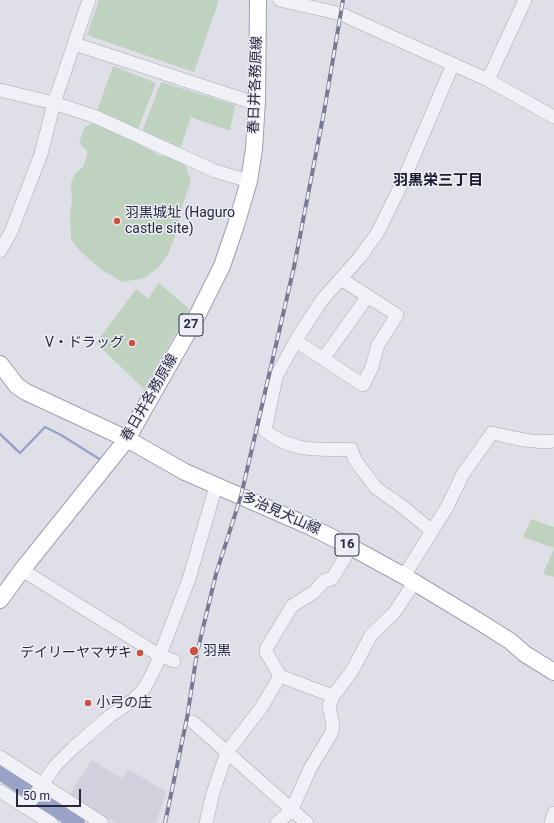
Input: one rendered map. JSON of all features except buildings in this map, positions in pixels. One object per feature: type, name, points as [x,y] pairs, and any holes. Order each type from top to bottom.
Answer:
[{"type":"main road","name":"春日井各務原線","points":[[0,600],[22,570],[127,440],[198,314],[222,266],[236,226],[249,181],[254,149],[257,104],[258,0]]},
{"type":"main road","name":"多治見犬山線","points":[[0,364],[17,386],[26,392],[127,440],[185,472],[311,527],[351,547],[409,579],[510,641],[525,654],[554,672]]},
{"type":"street","points":[[0,251],[11,232],[41,154],[54,103],[90,0]]},
{"type":"street","points":[[280,0],[341,14],[488,80],[554,117]]},
{"type":"street","points":[[488,80],[525,0]]},
{"type":"street","points":[[75,44],[257,104]]},
{"type":"street","points":[[432,531],[403,507],[376,488],[355,460],[352,449],[308,449],[292,446],[276,439],[265,431],[276,377],[296,341],[322,300],[360,257],[378,232],[404,179],[453,64]]},
{"type":"street","points":[[0,90],[54,103],[96,117],[215,171],[249,181]]},
{"type":"street","points":[[296,341],[363,385],[372,367],[378,345],[397,315],[341,279]]},
{"type":"street","points":[[323,359],[368,296]]},
{"type":"street","points":[[278,823],[291,811],[311,767],[331,734],[333,726],[329,706],[334,696],[352,671],[372,635],[394,613],[432,531],[447,507],[463,474],[492,433],[530,440],[546,442],[554,441]]},
{"type":"street","points":[[26,808],[55,766],[74,747],[110,716],[133,700],[144,689],[155,668],[189,579],[216,486]]},
{"type":"street","points":[[334,696],[280,676],[266,652],[266,649],[292,606],[314,592],[325,580],[332,578],[351,547]]},
{"type":"street","points":[[22,570],[159,655],[174,661]]},
{"type":"street","points":[[206,823],[213,793],[227,752],[261,708],[280,676]]},
{"type":"street","points":[[193,722],[291,811],[307,823]]},
{"type":"street","points":[[0,757],[41,785],[102,823]]},
{"type":"street","points":[[0,790],[51,823]]},
{"type":"street","points":[[551,823],[554,813]]},
{"type":"shaded area","points":[[92,760],[122,779],[128,769],[166,792],[156,823],[116,823],[99,813],[97,816],[67,798]]},
{"type":"green space","points":[[99,0],[219,0],[194,72],[87,35]]},
{"type":"green space","points":[[113,66],[156,83],[138,129],[97,111]]},
{"type":"green space","points":[[161,82],[235,105],[230,131],[191,117],[179,151],[141,135]]},
{"type":"green space","points":[[97,121],[159,155],[183,160],[191,181],[179,216],[175,237],[168,254],[158,268],[144,278],[122,282],[99,268],[79,250],[71,239],[71,183],[75,174],[83,167],[88,152],[79,142],[85,127]]},
{"type":"green space","points":[[159,283],[189,309],[144,389],[96,343],[136,289],[148,299]]},
{"type":"green space","points":[[531,519],[554,527],[554,548],[523,537]]},
{"type":"green space","points":[[554,548],[554,577],[543,574]]},
{"type":"waterway","points":[[0,434],[20,453],[45,427],[61,435],[101,460]]},
{"type":"waterway","points":[[0,772],[77,823]]},
{"type":"railway","points":[[165,823],[187,718],[197,653],[216,574],[241,496],[294,267],[324,112],[343,0]]},
{"type":"place","name":"羽黒城址 (Haguro castle site)","points":[[117,221]]},
{"type":"place","name":"V・ドラッグ","points":[[132,343]]},
{"type":"place","name":"羽黒","points":[[194,651]]},
{"type":"place","name":"デイリーヤマザキ","points":[[140,653]]},
{"type":"place","name":"小弓の庄","points":[[88,703]]},
{"type":"district","name":"羽黒栄三丁目","points":[[438,181]]}]
